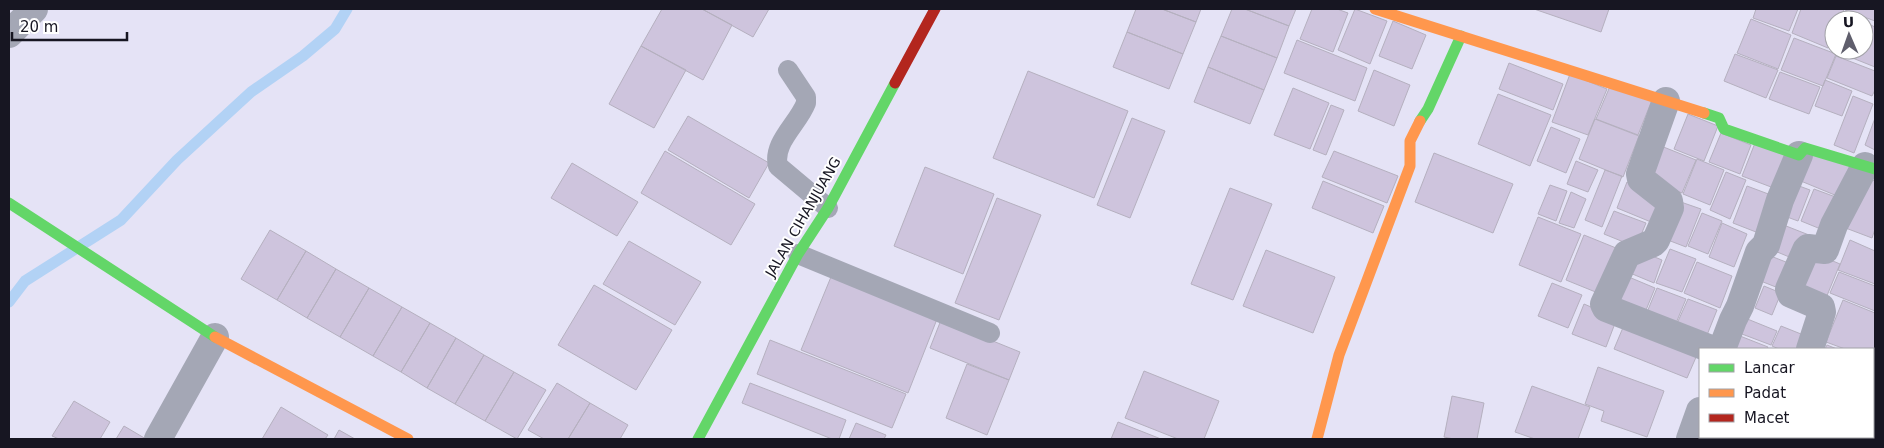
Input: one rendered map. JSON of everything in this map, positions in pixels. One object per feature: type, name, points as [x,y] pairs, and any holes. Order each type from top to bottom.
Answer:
[{"type":"street","points":[[9,34],[34,9]]},
{"type":"street","name":"JALAN CIHANJUANG","points":[[698,439],[798,254],[828,208],[935,9]]},
{"type":"street","points":[[1375,9],[1719,118],[1724,129],[1798,155]]},
{"type":"street","points":[[1317,439],[1339,354],[1410,166],[1410,141],[1420,119],[1428,109],[1461,36]]},
{"type":"street","points":[[1666,101],[1640,174],[1641,179],[1669,201],[1670,208],[1656,240],[1627,254],[1604,304],[1606,308],[1708,348]]},
{"type":"street","points":[[1722,348],[1760,252],[1766,245],[1780,200],[1798,155],[1805,148],[1870,168],[1834,225],[1825,250],[1808,248],[1806,250],[1789,289],[1791,294],[1821,307],[1822,312],[1810,348]]},
{"type":"street","points":[[9,203],[215,337],[408,439]]},
{"type":"street","points":[[158,439],[215,337]]},
{"type":"street","points":[[1690,439],[1699,414]]},
{"type":"lane","points":[[788,70],[806,97],[806,103],[778,148],[775,158],[778,166],[828,208]]},
{"type":"lane","points":[[798,254],[990,333]]},
{"type":"building","points":[[662,9],[702,9],[732,25],[703,80],[641,46]]},
{"type":"building","points":[[702,9],[769,9],[753,37]]},
{"type":"building","points":[[1136,9],[1162,9],[1196,22],[1183,54],[1127,32]]},
{"type":"building","points":[[1162,9],[1201,9],[1196,22]]},
{"type":"building","points":[[1232,9],[1245,9],[1289,26],[1277,58],[1221,36]]},
{"type":"building","points":[[1245,9],[1296,9],[1289,26]]},
{"type":"building","points":[[1312,9],[1337,9],[1348,13],[1333,52],[1300,39]]},
{"type":"building","points":[[1355,9],[1387,21],[1370,64],[1338,50]]},
{"type":"building","points":[[1534,9],[1609,9],[1601,32]]},
{"type":"building","points":[[1756,9],[1798,9],[1789,31],[1753,18]]},
{"type":"building","points":[[1801,9],[1844,9],[1824,10],[1824,46],[1792,33]]},
{"type":"building","points":[[1875,9],[1875,21],[1874,10],[1845,10]]},
{"type":"building","points":[[1751,19],[1791,35],[1778,69],[1737,53]]},
{"type":"building","points":[[1393,21],[1426,35],[1412,69],[1379,56]]},
{"type":"building","points":[[1874,27],[1875,27],[1875,67],[1858,60],[1874,60]]},
{"type":"building","points":[[1127,32],[1183,54],[1169,89],[1113,67]]},
{"type":"building","points":[[1221,36],[1277,58],[1264,90],[1208,67]]},
{"type":"building","points":[[1794,38],[1824,49],[1824,60],[1834,60],[1823,86],[1781,70]]},
{"type":"building","points":[[1297,40],[1367,68],[1355,101],[1284,73]]},
{"type":"building","points":[[641,46],[686,70],[654,128],[609,104]]},
{"type":"building","points":[[1735,54],[1778,70],[1766,98],[1724,81]]},
{"type":"building","points":[[1834,60],[1846,60],[1875,71],[1875,90],[1872,96],[1827,78]]},
{"type":"building","points":[[1509,63],[1563,84],[1553,110],[1499,89]]},
{"type":"building","points":[[1208,67],[1264,90],[1250,124],[1194,102]]},
{"type":"building","points":[[1374,70],[1410,85],[1394,126],[1358,111]]},
{"type":"building","points":[[1028,71],[1128,111],[1094,198],[993,158]]},
{"type":"building","points":[[1780,72],[1820,87],[1809,114],[1769,99]]},
{"type":"building","points":[[1570,74],[1607,89],[1588,135],[1552,122]]},
{"type":"building","points":[[1825,80],[1852,91],[1842,116],[1815,106]]},
{"type":"building","points":[[1611,84],[1652,100],[1638,135],[1596,119]]},
{"type":"building","points":[[1293,88],[1329,103],[1310,149],[1274,135]]},
{"type":"building","points":[[1498,94],[1551,115],[1530,166],[1478,144]]},
{"type":"building","points":[[1853,96],[1873,104],[1854,153],[1834,145]]},
{"type":"building","points":[[1331,105],[1344,110],[1326,155],[1313,150]]},
{"type":"building","points":[[1688,114],[1718,126],[1704,161],[1674,149]]},
{"type":"building","points":[[688,116],[769,163],[749,198],[668,150]]},
{"type":"building","points":[[1132,118],[1165,131],[1130,218],[1097,205]]},
{"type":"building","points":[[1875,118],[1875,150],[1865,145]]},
{"type":"building","points":[[1595,119],[1639,136],[1623,177],[1579,159]]},
{"type":"building","points":[[1551,127],[1580,139],[1566,173],[1537,161]]},
{"type":"building","points":[[1721,133],[1751,145],[1740,174],[1709,162]]},
{"type":"building","points":[[1755,143],[1792,157],[1779,190],[1742,176]]},
{"type":"building","points":[[1656,144],[1696,160],[1682,193],[1643,178]]},
{"type":"building","points":[[1808,149],[1855,168],[1842,198],[1796,179]]},
{"type":"building","points":[[665,151],[755,204],[731,245],[641,193]]},
{"type":"building","points":[[1334,151],[1398,176],[1387,203],[1322,177]]},
{"type":"building","points":[[1434,153],[1513,184],[1493,233],[1415,202]]},
{"type":"building","points":[[1697,159],[1724,170],[1710,205],[1683,194]]},
{"type":"building","points":[[1576,161],[1598,170],[1588,192],[1567,184]]},
{"type":"building","points":[[572,163],[638,202],[617,236],[551,198]]},
{"type":"building","points":[[925,167],[994,194],[963,274],[894,246]]},
{"type":"building","points":[[1605,170],[1622,176],[1602,227],[1585,220]]},
{"type":"building","points":[[1726,172],[1746,180],[1730,219],[1710,210]]},
{"type":"building","points":[[1863,177],[1875,181],[1875,229],[1872,238],[1843,227]]},
{"type":"building","points":[[1323,181],[1384,206],[1373,233],[1312,208]]},
{"type":"building","points":[[1627,182],[1662,196],[1651,222],[1617,208]]},
{"type":"building","points":[[1791,183],[1810,190],[1798,221],[1779,214]]},
{"type":"building","points":[[1550,185],[1567,191],[1556,221],[1538,214]]},
{"type":"building","points":[[1747,186],[1771,195],[1756,232],[1733,223]]},
{"type":"building","points":[[1230,188],[1272,204],[1233,300],[1191,284]]},
{"type":"building","points":[[1814,189],[1841,199],[1828,232],[1801,221]]},
{"type":"building","points":[[1571,192],[1586,199],[1574,228],[1559,223]]},
{"type":"building","points":[[997,198],[1041,215],[999,320],[955,303]]},
{"type":"building","points":[[1675,200],[1701,209],[1686,247],[1660,237]]},
{"type":"building","points":[[1614,211],[1646,223],[1636,247],[1604,234]]},
{"type":"building","points":[[1702,213],[1722,221],[1708,254],[1688,246]]},
{"type":"building","points":[[1538,217],[1581,234],[1561,282],[1519,265]]},
{"type":"building","points":[[1722,223],[1747,234],[1734,267],[1709,257]]},
{"type":"building","points":[[1781,224],[1809,235],[1799,261],[1770,249]]},
{"type":"building","points":[[270,230],[306,251],[277,300],[241,279]]},
{"type":"building","points":[[1584,235],[1621,250],[1603,295],[1566,280]]},
{"type":"building","points":[[1850,240],[1875,251],[1875,284],[1838,270]]},
{"type":"building","points":[[629,241],[701,282],[675,325],[603,284]]},
{"type":"building","points":[[1670,249],[1696,259],[1682,292],[1656,283]]},
{"type":"building","points":[[1266,250],[1335,277],[1313,333],[1243,306]]},
{"type":"building","points":[[306,251],[336,269],[307,318],[277,300]]},
{"type":"building","points":[[1640,251],[1662,260],[1654,283],[1630,273]]},
{"type":"building","points":[[1809,251],[1840,264],[1826,298],[1794,286]]},
{"type":"building","points":[[1763,253],[1796,266],[1786,291],[1753,278]]},
{"type":"building","points":[[1697,262],[1732,276],[1720,308],[1684,293]]},
{"type":"building","points":[[336,269],[369,288],[340,337],[307,318]]},
{"type":"building","points":[[833,272],[939,314],[908,393],[801,350]]},
{"type":"building","points":[[1839,272],[1875,286],[1875,311],[1830,293]]},
{"type":"building","points":[[1624,275],[1655,288],[1644,315],[1613,303]]},
{"type":"building","points":[[1552,283],[1582,295],[1568,328],[1538,316]]},
{"type":"building","points":[[594,285],[672,330],[636,390],[558,345]]},
{"type":"building","points":[[1764,286],[1781,293],[1772,315],[1755,308]]},
{"type":"building","points":[[369,288],[402,307],[373,356],[340,337]]},
{"type":"building","points":[[1657,288],[1686,299],[1674,328],[1645,317]]},
{"type":"building","points":[[1688,299],[1717,310],[1705,340],[1675,328]]},
{"type":"building","points":[[1843,300],[1875,313],[1875,361],[1874,348],[1842,348],[1826,342]]},
{"type":"building","points":[[1584,304],[1617,318],[1606,347],[1572,334]]},
{"type":"building","points":[[402,307],[430,323],[401,372],[373,356]]},
{"type":"building","points":[[1740,316],[1777,331],[1771,345],[1734,331]]},
{"type":"building","points":[[1627,318],[1700,348],[1687,378],[1614,349]]},
{"type":"building","points":[[941,320],[1020,352],[1009,380],[930,348]]},
{"type":"building","points":[[430,323],[456,338],[427,388],[401,372]]},
{"type":"building","points":[[1781,326],[1811,338],[1806,348],[1777,348],[1772,346]]},
{"type":"building","points":[[1740,336],[1768,347],[1768,348],[1735,348]]},
{"type":"building","points":[[456,338],[484,355],[455,404],[427,388]]},
{"type":"building","points":[[770,340],[906,394],[892,428],[757,374]]},
{"type":"building","points":[[484,355],[514,372],[485,421],[455,404]]},
{"type":"building","points":[[967,364],[1009,380],[987,435],[946,418]]},
{"type":"building","points":[[1874,364],[1875,364],[1874,402]]},
{"type":"building","points":[[1598,367],[1664,391],[1647,437],[1601,421],[1604,411],[1585,404]]},
{"type":"building","points":[[1144,371],[1219,401],[1204,439],[1178,439],[1125,418]]},
{"type":"building","points":[[514,372],[546,390],[517,439],[485,421]]},
{"type":"building","points":[[557,383],[590,403],[568,439],[544,439],[528,430]]},
{"type":"building","points":[[750,383],[846,420],[839,439],[832,439],[742,403]]},
{"type":"building","points":[[1532,386],[1590,407],[1578,439],[1535,439],[1515,432]]},
{"type":"building","points":[[1452,396],[1484,403],[1477,439],[1444,437]]},
{"type":"building","points":[[74,401],[110,422],[100,439],[59,439],[52,436]]},
{"type":"building","points":[[590,403],[628,425],[620,439],[568,439]]},
{"type":"building","points":[[281,407],[328,435],[325,439],[262,439]]},
{"type":"building","points":[[1118,422],[1161,439],[1111,439]]},
{"type":"building","points":[[856,423],[886,435],[884,439],[849,439]]},
{"type":"building","points":[[124,426],[146,439],[116,439]]},
{"type":"building","points":[[339,430],[355,439],[334,439]]},
{"type":"building","points":[[1700,438],[1766,438],[1765,439]]},
{"type":"building","points":[[1796,438],[1799,439],[1773,439]]},
{"type":"waterway","points":[[9,302],[25,281],[121,220],[177,160],[251,92],[303,56],[335,29],[347,9]]},
{"type":"traffic: fast","points":[[1420,121],[1428,109],[1461,36]]},
{"type":"traffic: fast","points":[[698,439],[798,254],[828,208],[895,83]]},
{"type":"traffic: fast","points":[[1704,113],[1719,118],[1724,129],[1799,155],[1805,148],[1875,169]]},
{"type":"traffic: fast","points":[[9,203],[215,337]]},
{"type":"traffic: slow","points":[[1375,9],[1704,113]]},
{"type":"traffic: slow","points":[[1317,439],[1339,355],[1410,166],[1410,141],[1420,121]]},
{"type":"traffic: slow","points":[[215,337],[408,439]]},
{"type":"traffic: jam","points":[[895,83],[935,9]]}]
